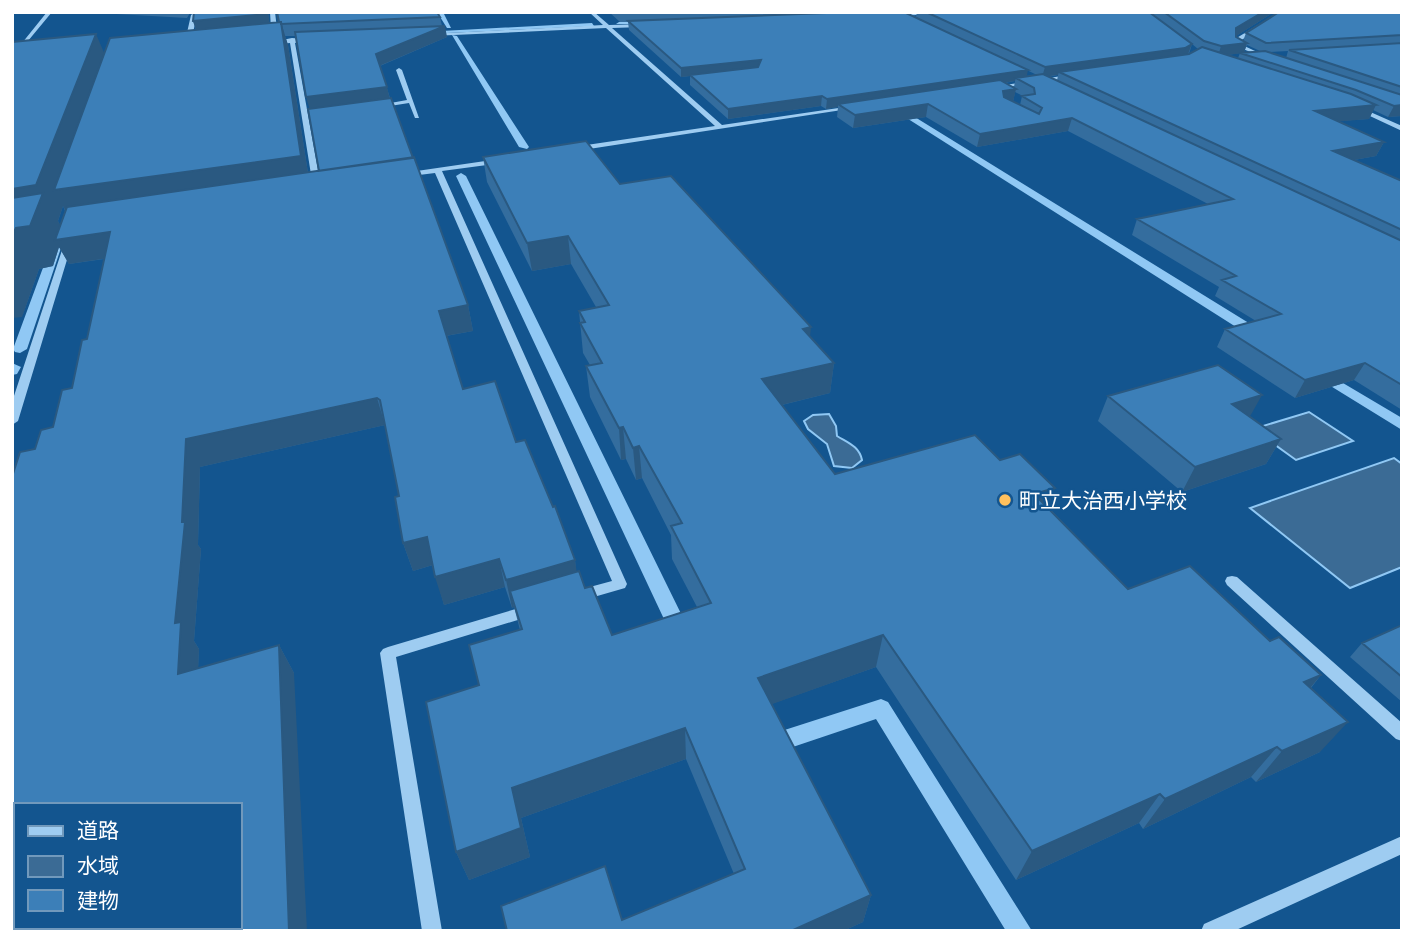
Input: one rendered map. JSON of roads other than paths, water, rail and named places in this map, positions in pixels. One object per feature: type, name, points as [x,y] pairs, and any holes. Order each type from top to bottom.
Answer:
[{"type":"street","points":[[27,54],[13,56],[50,12]]},
{"type":"street","points":[[272,12],[278,37]]},
{"type":"street","points":[[591,12],[721,128]]},
{"type":"street","points":[[885,15],[950,12]]},
{"type":"street","points":[[1257,57],[1237,45],[1237,40],[1283,12]]},
{"type":"street","points":[[897,13],[911,20]]},
{"type":"street","points":[[189,37],[194,15]]},
{"type":"street","points":[[428,32],[647,23]]},
{"type":"street","points":[[262,30],[274,29]]},
{"type":"street","points":[[176,39],[201,36]]},
{"type":"street","points":[[265,43],[319,37],[278,37]]},
{"type":"street","points":[[278,37],[292,40]]},
{"type":"street","points":[[292,40],[317,188]]},
{"type":"street","points":[[1241,58],[1272,58]]},
{"type":"street","points":[[399,70],[417,117]]},
{"type":"street","points":[[1024,75],[1049,87]]},
{"type":"street","points":[[982,89],[1077,75]]},
{"type":"street","points":[[671,83],[683,81]]},
{"type":"street","points":[[996,87],[1006,92]]},
{"type":"street","points":[[371,106],[411,101]]},
{"type":"street","points":[[1348,104],[1402,129]]},
{"type":"street","points":[[573,150],[863,107]]},
{"type":"street","points":[[305,115],[318,113]]},
{"type":"street","points":[[397,176],[506,160]]},
{"type":"street","points":[[438,170],[620,584],[568,599]]},
{"type":"street","points":[[306,190],[331,186]]},
{"type":"street","points":[[12,421],[73,226]]},
{"type":"street","points":[[1231,581],[1402,734]]},
{"type":"street","points":[[432,931],[388,653],[542,607]]},
{"type":"street","points":[[1211,931],[1402,845]]},
{"type":"water","points":[[1309,412],[1353,441],[1296,460],[1253,429]]},
{"type":"water","points":[[829,414],[836,426],[837,436],[852,445],[861,455],[862,460],[852,468],[834,466],[827,444],[808,429],[804,421],[813,415]]},
{"type":"water","points":[[1394,458],[1402,464],[1402,567],[1350,588],[1250,508]]},
{"type":"waterway","points":[[440,12],[449,27]]},
{"type":"waterway","points":[[619,24],[648,23]]},
{"type":"waterway","points":[[426,32],[592,25]]},
{"type":"waterway","points":[[454,36],[524,147]]},
{"type":"waterway","points":[[897,108],[1260,336]]},
{"type":"waterway","points":[[461,176],[681,634]]},
{"type":"waterway","points":[[20,349],[55,248]]},
{"type":"waterway","points":[[12,371],[14,367]]},
{"type":"waterway","points":[[1321,374],[1402,425]]},
{"type":"waterway","points":[[769,745],[881,708],[1020,931]]},
{"type":"place","name":"町立大治西小学校","points":[[1005,500]]}]
